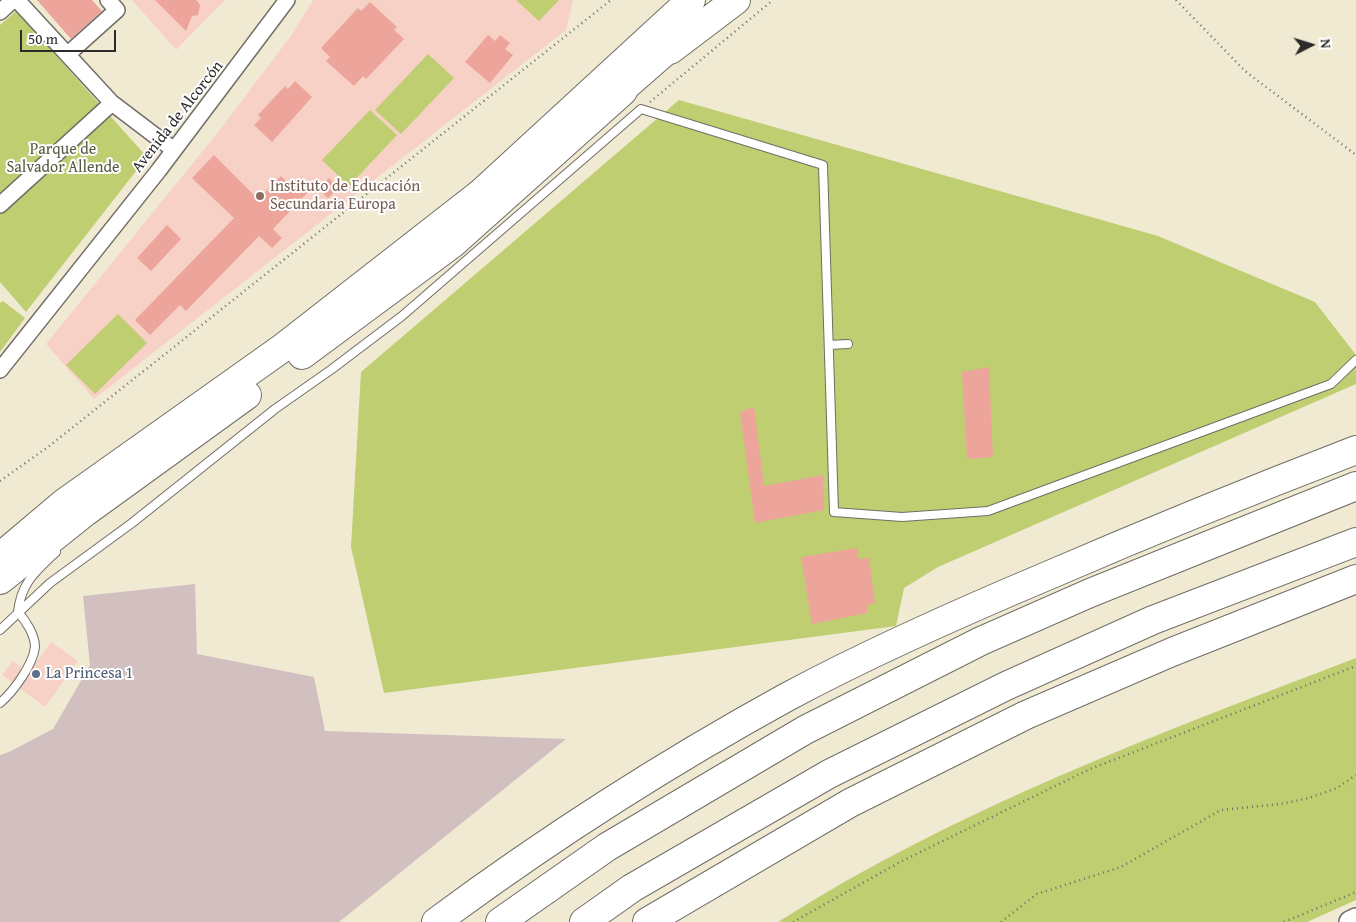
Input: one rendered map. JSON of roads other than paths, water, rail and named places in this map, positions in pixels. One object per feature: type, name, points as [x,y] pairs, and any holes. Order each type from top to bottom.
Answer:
[{"type":"highway","points":[[0,556],[64,503],[280,348],[481,193],[692,0]]},
{"type":"highway","points":[[670,50],[724,0]]},
{"type":"highway","points":[[670,50],[736,0]]},
{"type":"highway","points":[[0,580],[84,513],[160,460],[452,244],[632,100]]},
{"type":"highway","points":[[436,922],[587,815],[688,754],[798,692],[974,606],[1240,495],[1356,450]]},
{"type":"highway","points":[[9,604],[84,524],[160,460]]},
{"type":"highway","points":[[500,922],[607,847],[805,730],[981,642],[1072,601],[1356,486]]},
{"type":"highway","points":[[0,545],[20,529],[64,503]]},
{"type":"highway","points":[[584,922],[632,888],[829,774],[1006,686],[1153,620],[1356,542]]},
{"type":"highway","points":[[647,922],[850,803],[1026,716],[1172,652],[1356,579]]},
{"type":"main road","points":[[632,100],[670,50]]},
{"type":"street","points":[[0,12],[14,0]]},
{"type":"street","points":[[18,0],[112,103],[174,150]]},
{"type":"street","points":[[68,54],[117,10],[108,0]]},
{"type":"street","name":"Avenida de Alcorcón","points":[[0,370],[174,150],[287,0]]},
{"type":"street","points":[[0,205],[112,103]]},
{"type":"street","points":[[1350,922],[1356,919]]},
{"type":"lane","points":[[9,604],[50,583],[132,523],[275,409],[402,316],[632,100],[823,165],[834,512],[902,517],[988,512],[1330,384],[1356,360]]},
{"type":"lane","points":[[829,345],[848,344]]},
{"type":"lane","points":[[0,630],[9,604],[20,595],[34,573],[61,547]]},
{"type":"lane","points":[[0,703],[23,678],[35,647],[28,622],[9,604]]},
{"type":"place","name":"Instituto de Educación Secundaria Europa","points":[[260,196]]},
{"type":"place","name":"La Princesa 1","points":[[36,674]]},
{"type":"park label","name":"Parque de Salvador Allende","points":[[63,159]]}]
